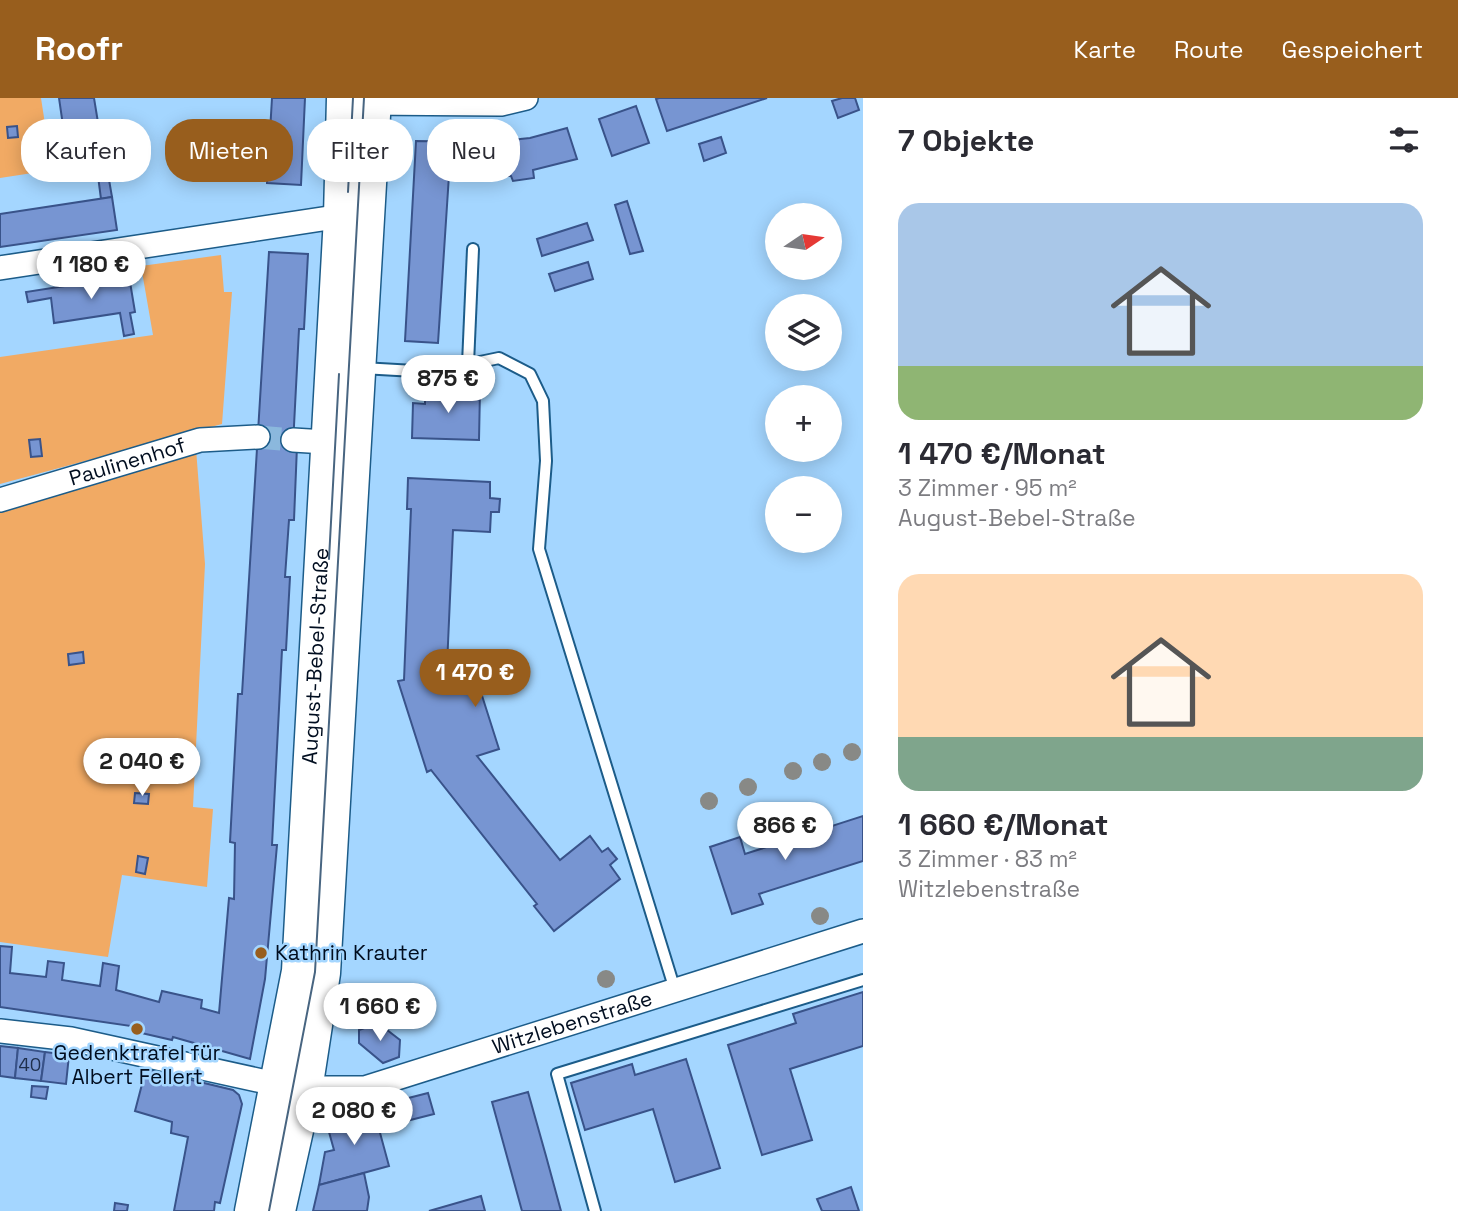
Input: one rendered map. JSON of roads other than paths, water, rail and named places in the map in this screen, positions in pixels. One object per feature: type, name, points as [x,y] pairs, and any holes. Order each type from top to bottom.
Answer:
[{"type":"street","points":[[343,100],[500,104],[526,98]]},
{"type":"street","name":"August-Bebel-Straße","points":[[340,443],[359,368],[354,214],[343,100]]},
{"type":"street","name":"August-Bebel-Straße","points":[[251,1211],[292,1087],[324,973],[340,443],[354,214],[375,100]]},
{"type":"street","points":[[0,268],[354,214]]},
{"type":"street","name":"Paulinenhof","points":[[0,500],[200,440],[258,437]]},
{"type":"street","points":[[293,440],[340,443]]},
{"type":"street","name":"Witzlebenstraße","points":[[0,1031],[71,1039],[292,1087],[365,1088],[863,931]]},
{"type":"street","name":"August-Bebel-Straße","points":[[279,1211],[292,1087]]},
{"type":"lane","points":[[468,364],[473,249]]},
{"type":"lane","points":[[359,368],[432,372],[499,358],[530,374],[543,401],[546,461],[539,550],[675,990]]},
{"type":"lane","points":[[595,1211],[557,1074],[863,980]]},
{"type":"tunnel","points":[[258,437],[293,440]]},
{"type":"tram line","points":[[348,192],[353,98]]},
{"type":"tram line","points":[[269,1211],[315,972],[364,98]]},
{"type":"tram line","points":[[329,559],[339,374]]},
{"type":"place","name":"Kathrin Krauter","points":[[261,953]]},
{"type":"place","name":"Gedenktrafel für Albert Fellert","points":[[137,1029]]}]
